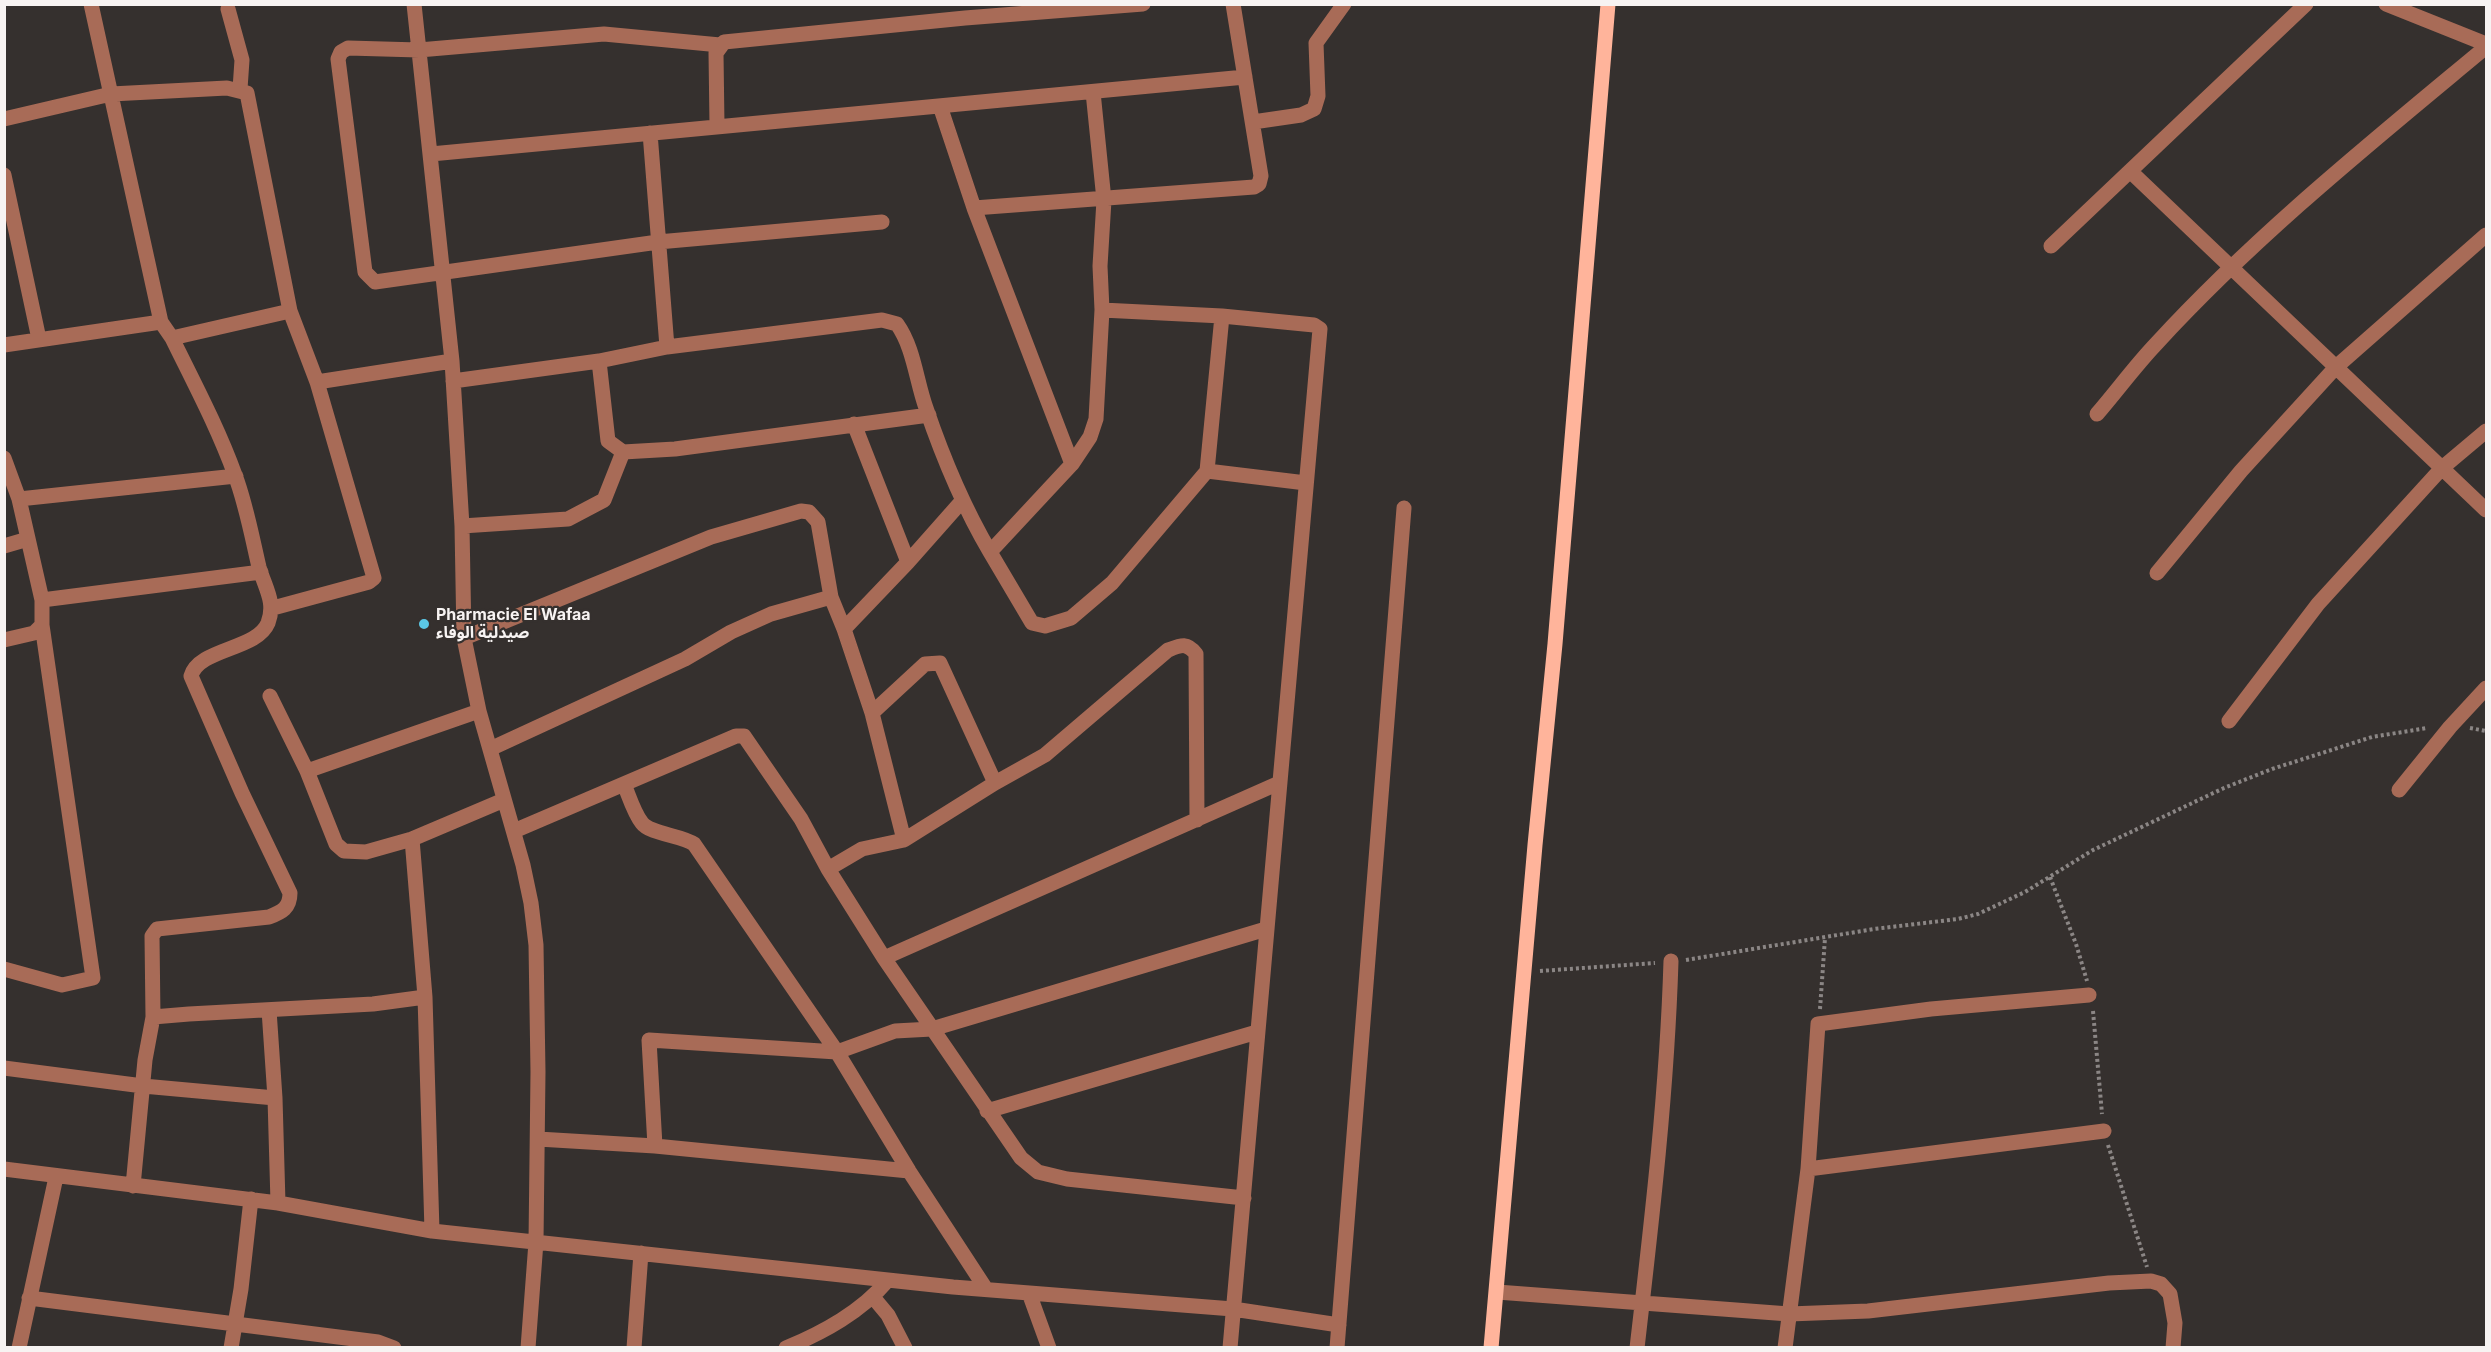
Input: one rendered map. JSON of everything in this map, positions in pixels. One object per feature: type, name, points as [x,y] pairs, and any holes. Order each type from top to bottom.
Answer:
[{"type":"main road","points":[[1491,1347],[1557,623],[1608,4]]},
{"type":"street","points":[[90,4],[161,322],[172,338],[236,476],[261,572],[273,608],[267,627],[247,642],[202,662],[193,669],[191,676],[237,782],[290,893],[290,901],[283,912],[269,916],[164,927],[152,936],[153,1017],[143,1086],[133,1186]]},
{"type":"street","points":[[414,4],[452,361],[462,526],[464,638],[479,711],[514,831],[531,903],[536,945],[538,1140],[536,1242],[528,1347]]},
{"type":"street","points":[[882,222],[658,242],[375,282],[365,272],[338,59],[340,52],[348,48],[419,50],[604,34],[720,45],[731,40],[1143,4]]},
{"type":"street","points":[[974,208],[1104,200],[1254,187],[1259,184],[1261,176],[1233,4]]},
{"type":"street","points":[[1253,122],[1302,115],[1314,109],[1318,96],[1316,44],[1344,4]]},
{"type":"street","points":[[2051,246],[2306,4]]},
{"type":"street","points":[[2097,414],[2156,344],[2232,268],[2326,180],[2487,46],[2385,4]]},
{"type":"street","points":[[228,9],[242,60],[240,89]]},
{"type":"street","points":[[717,125],[716,53],[720,45]]},
{"type":"street","points":[[431,154],[717,125],[1245,77]]},
{"type":"street","points":[[4,119],[111,94],[240,89],[247,93],[290,311],[317,382],[374,578],[369,582],[273,608]]},
{"type":"street","points":[[990,552],[1072,464],[1090,437],[1096,419],[1102,310],[1100,266],[1104,200],[1093,92]]},
{"type":"street","points":[[940,106],[974,208],[1072,464]]},
{"type":"street","points":[[650,133],[667,347]]},
{"type":"street","points":[[2130,171],[2487,510]]},
{"type":"street","points":[[4,175],[39,339]]},
{"type":"street","points":[[2157,573],[2241,471],[2336,367],[2487,235]]},
{"type":"street","points":[[1102,310],[1222,316],[1314,325],[1320,328],[1230,1347]]},
{"type":"street","points":[[172,338],[290,311]]},
{"type":"street","points":[[453,381],[599,361],[667,347],[882,320],[890,321],[897,324],[905,335],[929,415],[962,501],[1032,623],[1038,626],[1057,624],[1071,618],[1112,583],[1207,471],[1222,316]]},
{"type":"street","points":[[4,345],[161,322]]},
{"type":"street","points":[[317,382],[452,361]]},
{"type":"street","points":[[599,361],[608,441],[623,452],[675,448],[929,415]]},
{"type":"street","points":[[854,424],[908,562]]},
{"type":"street","points":[[2229,721],[2318,604],[2442,468],[2487,431]]},
{"type":"street","points":[[462,526],[568,519],[604,500],[623,452]]},
{"type":"street","points":[[4,458],[19,499],[42,600],[42,625],[93,978],[62,985],[4,969]]},
{"type":"street","points":[[1207,471],[1306,483]]},
{"type":"street","points":[[19,499],[236,476]]},
{"type":"street","points":[[844,629],[962,501]]},
{"type":"street","points":[[1337,1347],[1404,508]]},
{"type":"street","points":[[464,638],[711,537],[801,512],[809,512],[818,522],[831,597],[872,713],[904,840]]},
{"type":"street","points":[[4,546],[28,539]]},
{"type":"street","points":[[42,600],[261,572]]},
{"type":"street","points":[[490,749],[685,658],[731,632],[771,614],[831,597]]},
{"type":"street","points":[[4,640],[34,633],[42,625]]},
{"type":"street","points":[[828,869],[862,849],[904,840],[995,783],[1045,756],[1168,650],[1181,644],[1190,646],[1196,654],[1197,820]]},
{"type":"street","points":[[872,713],[926,664],[940,663],[995,783]]},
{"type":"street","points":[[2399,790],[2450,727],[2487,688]]},
{"type":"street","points":[[270,696],[308,771],[336,844],[344,851],[366,852],[412,839],[504,800]]},
{"type":"street","points":[[308,771],[479,711]]},
{"type":"street","points":[[514,831],[736,736],[744,736],[801,819],[828,869],[884,958],[987,1112],[1028,1166],[1046,1176],[1244,1198]]},
{"type":"street","points":[[884,958],[1279,783]]},
{"type":"street","points":[[624,784],[642,824],[649,829],[686,838],[694,843],[837,1052],[909,1171],[986,1290]]},
{"type":"street","points":[[412,839],[424,964],[432,1231]]},
{"type":"street","points":[[655,1146],[649,1040],[837,1052],[895,1031],[932,1029],[1266,928]]},
{"type":"street","points":[[1637,1347],[1661,1139],[1668,1049],[1671,961]]},
{"type":"street","points":[[1785,1347],[1808,1168],[1818,1024],[1931,1009],[2089,994]]},
{"type":"street","points":[[153,1017],[373,1004],[424,997]]},
{"type":"street","points":[[268,1010],[275,1098],[278,1203]]},
{"type":"street","points":[[987,1112],[1257,1032]]},
{"type":"street","points":[[4,1068],[143,1086],[275,1098]]},
{"type":"street","points":[[1808,1168],[2104,1131]]},
{"type":"street","points":[[538,1140],[655,1146],[909,1171]]},
{"type":"street","points":[[4,1170],[251,1199],[432,1231],[986,1290],[1233,1309],[1339,1325]]},
{"type":"street","points":[[19,1347],[56,1177]]},
{"type":"street","points":[[231,1347],[241,1290],[251,1199]]},
{"type":"street","points":[[634,1347],[641,1253]]},
{"type":"street","points":[[786,1347],[809,1338],[839,1321],[873,1297],[888,1280]]},
{"type":"street","points":[[1497,1292],[1789,1314],[1868,1311],[2109,1283],[2151,1281],[2161,1284],[2170,1294],[2175,1323],[2173,1347]]},
{"type":"street","points":[[1029,1293],[1049,1347]]},
{"type":"street","points":[[873,1297],[888,1315],[905,1347]]},
{"type":"street","points":[[29,1298],[235,1324],[317,1341],[378,1342],[394,1347]]},
{"type":"path","points":[[1524,971],[1671,961],[1875,929],[1958,919],[1978,914],[2025,892],[2093,850],[2161,816],[2272,769],[2372,737],[2416,729],[2463,727],[2487,730]]},
{"type":"path","points":[[2050,877],[2076,944],[2089,994],[2095,1024],[2104,1131],[2151,1281]]},
{"type":"path","points":[[1818,1024],[1826,938]]},
{"type":"place","name":"Pharmacie El Wafaa صيدلية الوفاء","points":[[424,624]]}]
